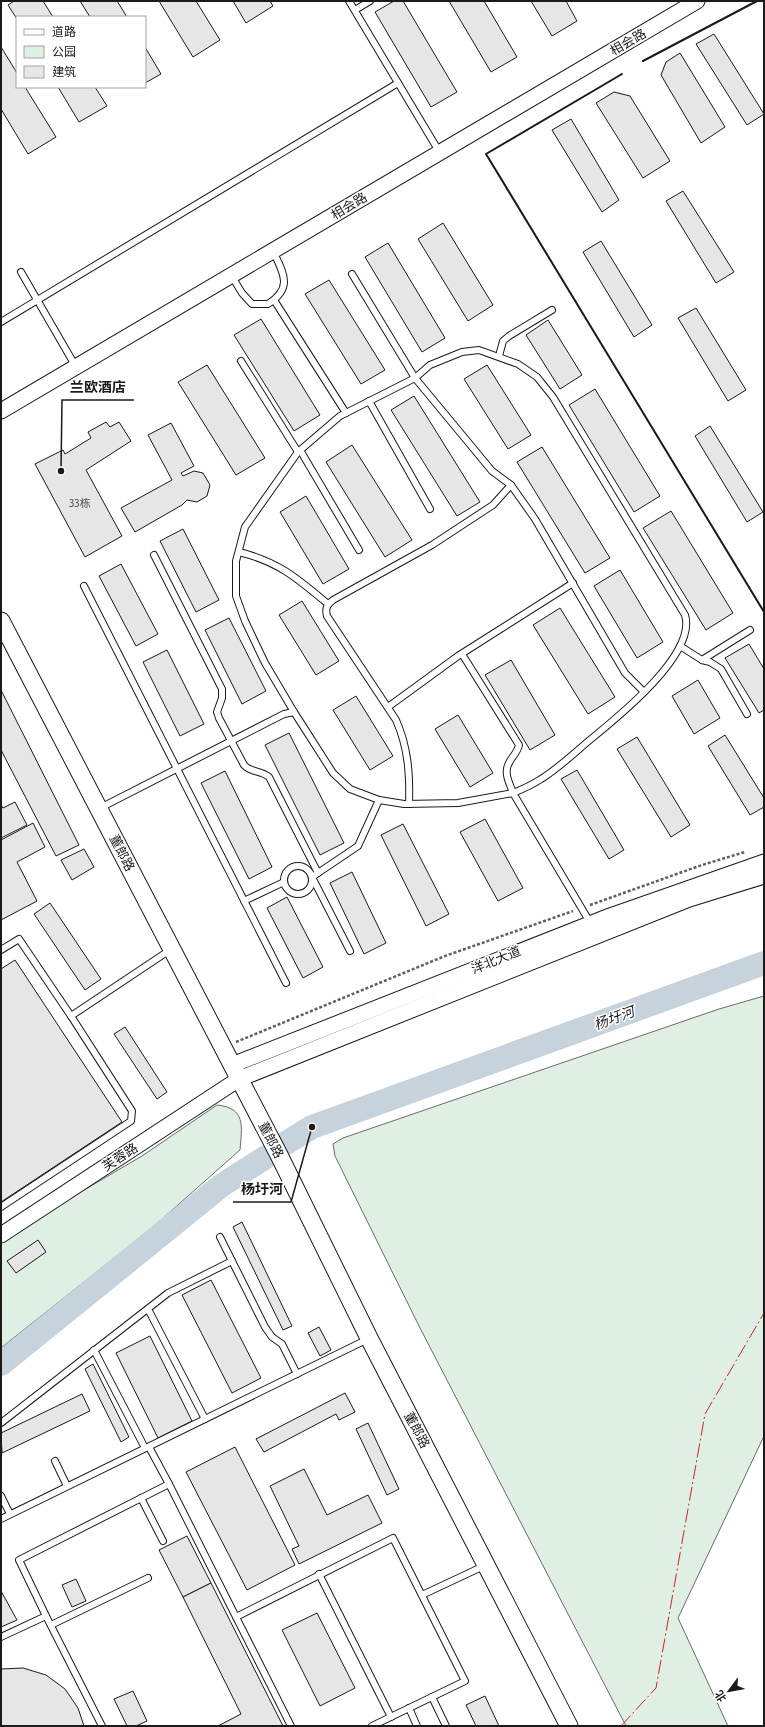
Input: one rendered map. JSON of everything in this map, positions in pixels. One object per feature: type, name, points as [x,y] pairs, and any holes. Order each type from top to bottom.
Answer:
[{"type":"main road","name":"董郎路","points":[[1,621],[279,1155],[369,1338],[569,1726]]},
{"type":"street","name":"相会路","points":[[1,411],[698,1]]},
{"type":"street","name":"洋北大道","points":[[235,1072],[764,862]]},
{"type":"street","name":"洋北大道","points":[[594,929],[764,876]]},
{"type":"street","name":"芙蓉路","points":[[1,1235],[235,1072]]},
{"type":"lane","points":[[349,1],[440,153]]},
{"type":"lane","points":[[355,10],[370,1]]},
{"type":"lane","points":[[1,322],[398,83]]},
{"type":"lane","points":[[231,275],[242,293],[252,304],[268,304],[281,295],[284,287],[283,273],[273,251]]},
{"type":"lane","points":[[21,272],[76,367]]},
{"type":"lane","points":[[352,274],[416,378],[492,471],[511,485],[535,519],[625,673],[644,692]]},
{"type":"lane","points":[[274,300],[346,413]]},
{"type":"lane","points":[[499,356],[503,341],[552,310]]},
{"type":"lane","points":[[479,350],[499,356],[518,364],[537,377],[553,397],[688,622],[680,646],[666,667],[636,701],[553,771],[527,787],[513,793],[458,804],[409,804],[379,800],[350,788],[333,773],[265,663],[245,621],[236,596],[236,561],[245,527],[299,451],[322,430],[346,413],[416,378],[430,365],[462,352],[479,350]]},
{"type":"lane","points":[[241,361],[299,451],[359,550]]},
{"type":"lane","points":[[369,401],[430,509]]},
{"type":"lane","points":[[409,804],[407,754],[402,733],[388,707],[327,616],[326,609],[328,604],[432,545],[493,505],[511,485]]},
{"type":"lane","points":[[239,552],[260,557],[278,565],[296,577],[328,604]]},
{"type":"lane","points":[[154,555],[222,689],[222,698],[217,712],[244,765],[248,770],[263,772],[269,777],[318,873]]},
{"type":"lane","points":[[388,707],[462,654],[573,583]]},
{"type":"lane","points":[[84,586],[286,983]]},
{"type":"lane","points":[[702,660],[750,630]]},
{"type":"lane","points":[[680,646],[720,669],[747,714]]},
{"type":"lane","points":[[462,654],[519,746],[518,752],[508,765],[507,776],[513,793],[594,929]]},
{"type":"lane","points":[[99,809],[284,714],[294,712]]},
{"type":"lane","points":[[312,877],[358,846],[379,800]]},
{"type":"lane","points":[[312,877],[312,882],[308,890],[299,894],[290,892],[284,882],[287,872],[294,867],[307,870],[312,877],[350,951]]},
{"type":"lane","points":[[244,901],[284,882]]},
{"type":"lane","points":[[1,950],[19,939],[130,1108],[133,1117],[131,1121],[1,1207]]},
{"type":"lane","points":[[71,1016],[172,949]]},
{"type":"lane","points":[[220,1236],[265,1327],[272,1337],[282,1344],[296,1374]]},
{"type":"lane","points":[[1,1423],[168,1293],[232,1261]]},
{"type":"lane","points":[[148,1309],[206,1418]]},
{"type":"lane","points":[[1,1519],[369,1338]]},
{"type":"lane","points":[[94,1350],[169,1484],[291,1726]]},
{"type":"lane","points":[[56,1461],[67,1486]]},
{"type":"lane","points":[[102,1726],[19,1560],[169,1484]]},
{"type":"lane","points":[[1,1496],[10,1514]]},
{"type":"lane","points":[[141,1498],[163,1541]]},
{"type":"lane","points":[[236,1617],[392,1538],[465,1681],[372,1726]]},
{"type":"lane","points":[[422,1595],[487,1565]]},
{"type":"lane","points":[[319,1574],[391,1716]]},
{"type":"lane","points":[[51,1625],[148,1578]]},
{"type":"lane","points":[[1,1637],[46,1616]]},
{"type":"lane","points":[[432,1697],[446,1726]]},
{"type":"lane","points":[[409,1708],[418,1726]]},
{"type":"path","points":[[223,1048],[445,956],[702,865],[750,851]]},
{"type":"green space","points":[[764,996],[764,1436],[678,1618],[728,1726],[626,1726],[419,1326],[335,1156],[333,1144],[343,1138],[719,1009]]},
{"type":"green space","points":[[217,1105],[233,1110],[238,1114],[241,1126],[240,1150],[153,1227],[1,1348],[1,1243],[43,1214],[142,1156]]},
{"type":"building","points":[[14,1],[43,1],[52,16],[16,16],[16,17],[8,5]]},
{"type":"building","points":[[80,1],[117,1],[126,16],[89,16]]},
{"type":"building","points":[[159,1],[196,1],[220,40],[193,57]]},
{"type":"building","points":[[233,1],[270,1],[273,6],[246,23]]},
{"type":"building","points":[[394,1],[403,1],[457,92],[431,107],[375,12]]},
{"type":"building","points":[[449,1],[484,1],[517,57],[491,72]]},
{"type":"building","points":[[531,1],[566,1],[577,21],[552,36]]},
{"type":"building","points":[[714,34],[764,114],[747,125],[696,44]]},
{"type":"building","points":[[1,47],[16,71],[16,88],[26,88],[56,137],[28,154],[1,109]]},
{"type":"building","points":[[146,49],[161,74],[146,82]]},
{"type":"building","points":[[680,53],[725,127],[701,143],[661,75],[666,62]]},
{"type":"building","points":[[59,88],[96,88],[107,106],[79,122]]},
{"type":"building","points":[[614,92],[630,96],[670,161],[643,178],[596,103]]},
{"type":"building","points":[[571,119],[619,200],[602,212],[552,130]]},
{"type":"building","points":[[683,191],[734,272],[716,283],[666,201]]},
{"type":"building","points":[[443,223],[493,305],[468,321],[418,239]]},
{"type":"building","points":[[601,241],[652,325],[634,337],[583,252]]},
{"type":"building","points":[[388,243],[445,338],[422,352],[365,257]]},
{"type":"building","points":[[329,280],[385,370],[361,384],[305,294]]},
{"type":"building","points":[[696,308],[746,390],[728,401],[678,318]]},
{"type":"building","points":[[261,319],[320,415],[294,431],[234,335]]},
{"type":"building","points":[[548,320],[582,375],[560,389],[526,335]]},
{"type":"building","points":[[207,365],[265,458],[236,475],[178,382]]},
{"type":"building","points":[[487,365],[531,435],[508,449],[464,379]]},
{"type":"building","points":[[595,389],[660,496],[634,512],[569,405]]},
{"type":"building","points":[[414,396],[480,502],[457,516],[391,410]]},
{"type":"building","points":[[106,422],[110,427],[119,422],[131,441],[86,470],[122,536],[85,557],[35,464],[63,450],[65,454],[91,438],[88,432]]},
{"type":"building","points":[[171,423],[194,466],[181,473],[183,476],[194,471],[203,473],[210,485],[207,496],[197,502],[187,500],[182,505],[135,532],[121,508],[172,480],[148,435]]},
{"type":"building","points":[[710,426],[763,512],[747,522],[695,436]]},
{"type":"building","points":[[352,445],[412,540],[385,557],[326,462]]},
{"type":"building","points":[[542,447],[610,558],[585,573],[517,462]]},
{"type":"building","points":[[306,496],[349,569],[323,584],[280,512]]},
{"type":"building","points":[[671,511],[733,613],[706,630],[643,528]]},
{"type":"building","points":[[183,529],[219,600],[196,612],[160,541]]},
{"type":"building","points":[[121,564],[158,634],[136,646],[99,576]]},
{"type":"building","points":[[620,570],[663,642],[637,658],[594,586]]},
{"type":"building","points":[[302,601],[339,661],[316,675],[279,615]]},
{"type":"building","points":[[560,608],[615,697],[588,714],[533,625]]},
{"type":"building","points":[[229,618],[266,691],[242,704],[205,630]]},
{"type":"building","points":[[749,644],[764,669],[764,710],[759,713],[725,658]]},
{"type":"building","points":[[167,650],[204,724],[180,736],[143,662]]},
{"type":"building","points":[[511,660],[555,735],[530,750],[485,675]]},
{"type":"building","points":[[698,680],[720,718],[694,734],[672,696]]},
{"type":"building","points":[[1,690],[79,845],[56,856],[1,750]]},
{"type":"building","points":[[356,696],[393,756],[370,770],[333,710]]},
{"type":"building","points":[[458,715],[493,773],[470,787],[435,729]]},
{"type":"building","points":[[289,733],[344,843],[320,855],[265,745]]},
{"type":"building","points":[[725,735],[764,798],[764,807],[750,815],[708,746]]},
{"type":"building","points":[[637,737],[690,825],[671,837],[617,749]]},
{"type":"building","points":[[577,770],[624,850],[609,859],[561,779]]},
{"type":"building","points":[[225,771],[272,867],[249,879],[201,783]]},
{"type":"building","points":[[15,802],[27,825],[1,838],[1,805],[3,808]]},
{"type":"building","points":[[485,819],[523,888],[498,901],[460,832]]},
{"type":"building","points":[[33,823],[45,847],[17,862],[37,901],[1,920],[1,840]]},
{"type":"building","points":[[403,824],[449,914],[426,926],[381,835]]},
{"type":"building","points":[[84,849],[94,867],[72,880],[61,860]]},
{"type":"building","points":[[352,872],[386,943],[364,954],[330,883]]},
{"type":"building","points":[[287,897],[323,967],[303,978],[267,908]]},
{"type":"building","points":[[50,903],[101,979],[85,990],[34,914]]},
{"type":"building","points":[[15,960],[122,1122],[1,1202],[1,969]]},
{"type":"building","points":[[125,1027],[167,1092],[157,1099],[114,1034]]},
{"type":"building","points":[[242,1222],[292,1326],[283,1330],[233,1227]]},
{"type":"building","points":[[38,1240],[46,1252],[16,1273],[7,1261]]},
{"type":"building","points":[[211,1280],[261,1378],[232,1393],[182,1295]]},
{"type":"building","points":[[319,1327],[331,1350],[320,1356],[308,1333]]},
{"type":"building","points":[[150,1336],[192,1421],[158,1438],[116,1353]]},
{"type":"building","points":[[93,1364],[129,1437],[121,1442],[85,1369]]},
{"type":"building","points":[[345,1393],[355,1412],[339,1420],[336,1414],[264,1452],[256,1439]]},
{"type":"building","points":[[82,1394],[90,1411],[2,1453],[1,1433]]},
{"type":"building","points":[[368,1423],[399,1489],[387,1495],[356,1429]]},
{"type":"building","points":[[235,1447],[295,1565],[247,1590],[186,1472]]},
{"type":"building","points":[[304,1469],[327,1515],[368,1495],[382,1523],[299,1564],[292,1549],[299,1546],[270,1486]]},
{"type":"building","points":[[187,1536],[211,1583],[183,1597],[159,1550]]},
{"type":"building","points":[[76,1579],[86,1601],[72,1607],[62,1585]]},
{"type":"building","points":[[211,1583],[283,1726],[218,1726],[241,1714],[183,1597]]},
{"type":"building","points":[[1,1591],[17,1620],[1,1627]]},
{"type":"building","points":[[317,1613],[355,1688],[320,1706],[282,1630]]},
{"type":"building","points":[[23,1668],[46,1675],[65,1689],[78,1708],[84,1726],[1,1726],[1,1669]]},
{"type":"building","points":[[133,1691],[147,1721],[136,1726],[127,1726],[114,1699]]},
{"type":"building","points":[[485,1696],[499,1726],[476,1726],[466,1705]]},
{"type":"waterway","name":"杨圩河","points":[[286,1143],[312,1127],[764,963]]},
{"type":"waterway","points":[[1,1364],[222,1185],[266,1157]]},
{"type":"wall","points":[[643,61],[757,1]]},
{"type":"wall","points":[[622,74],[486,154],[764,612]]},
{"type":"power","points":[[621,1726],[656,1688],[705,1414],[764,1313]]},
{"type":"place","name":"兰欧酒店","points":[[61,471]]},
{"type":"place","name":"杨圩河","points":[[312,1127]]}]
